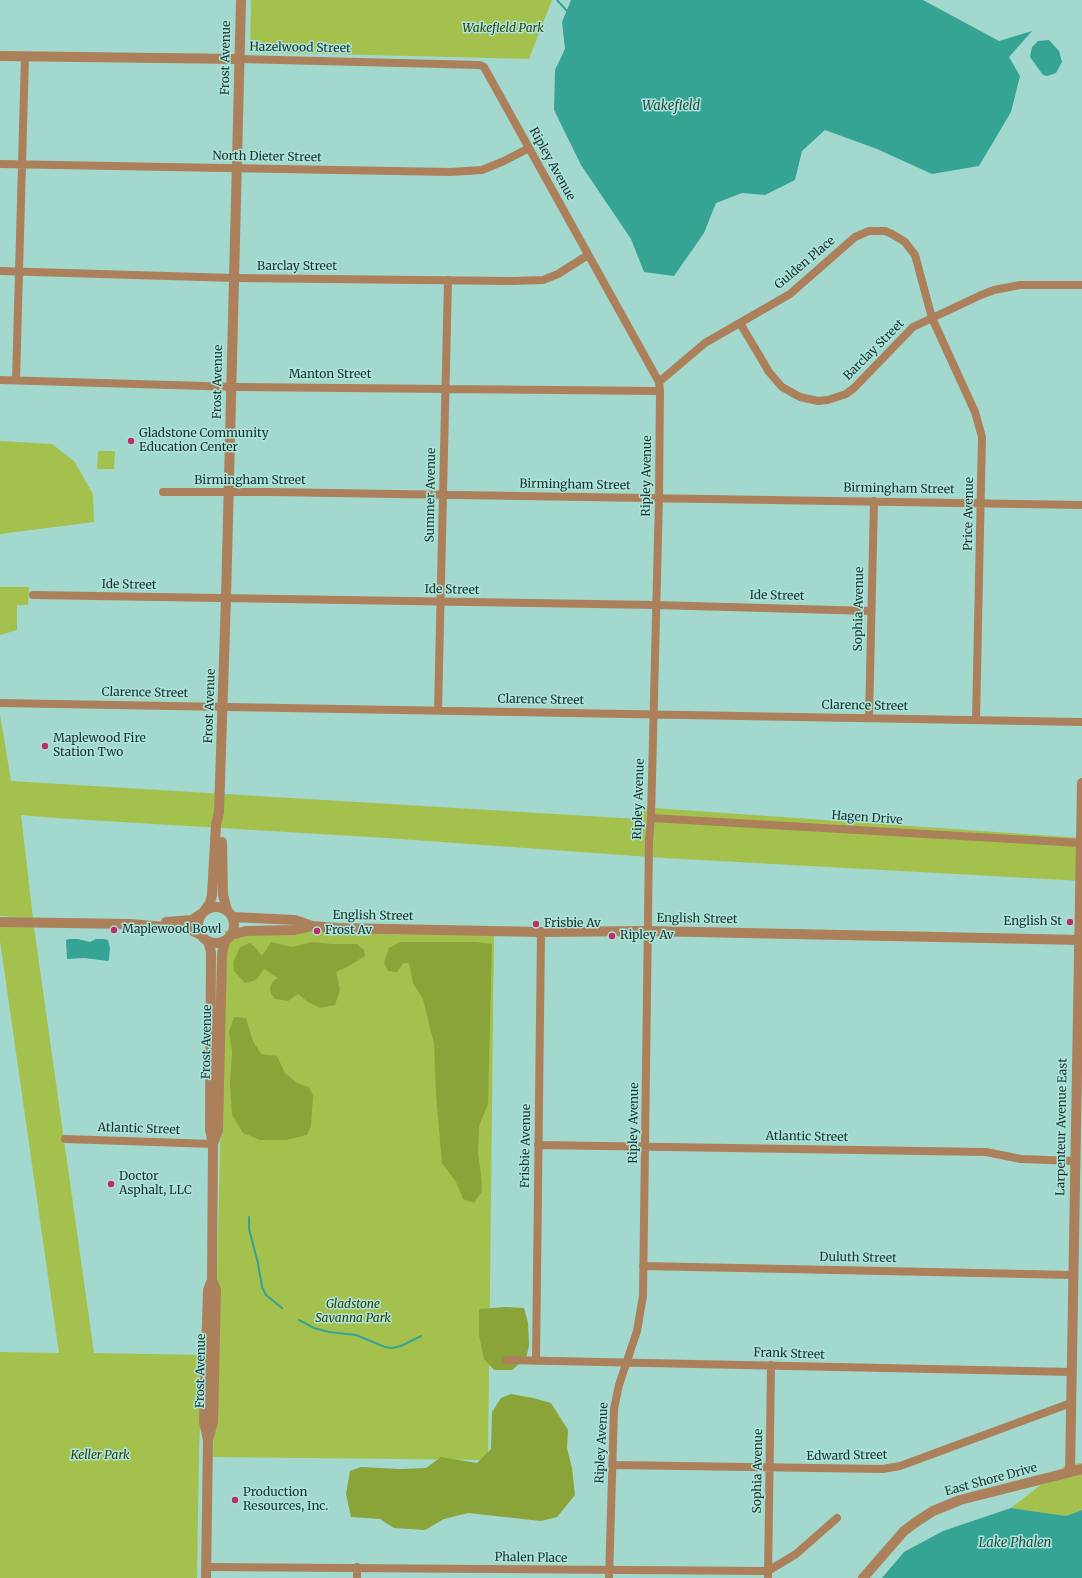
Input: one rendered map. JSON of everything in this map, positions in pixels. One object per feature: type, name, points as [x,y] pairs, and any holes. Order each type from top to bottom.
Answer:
[{"type":"street","name":"Frost Avenue","points":[[203,912],[212,895],[216,825],[219,812],[226,598],[241,0]]},
{"type":"street","name":"Hazelwood Street","points":[[0,56],[480,65]]},
{"type":"street","points":[[16,380],[24,56]]},
{"type":"street","name":"Ripley Avenue","points":[[480,65],[484,67],[659,386],[659,498],[651,818],[649,841],[643,1296],[637,1331],[619,1385],[614,1409],[609,1574]]},
{"type":"street","name":"North Dieter Street","points":[[0,164],[450,172],[482,170],[529,148]]},
{"type":"street","name":"Gulden Place","points":[[659,386],[705,343],[790,294],[855,237],[862,234],[877,231],[892,234],[899,237],[911,248],[917,262],[932,318]]},
{"type":"street","name":"Barclay Street","points":[[0,271],[234,278],[542,280],[558,274],[588,255]]},
{"type":"street","name":"Summer Avenue","points":[[438,710],[448,280]]},
{"type":"street","name":"Barclay Street","points":[[740,322],[776,382],[790,393],[808,400],[818,400],[838,397],[854,388],[913,327],[981,295],[1007,287],[1033,284],[1082,285]]},
{"type":"street","name":"Price Avenue","points":[[932,318],[976,412],[979,424],[982,452],[976,720]]},
{"type":"street","name":"Manton Street","points":[[0,380],[231,386],[446,388],[659,386]]},
{"type":"street","name":"Birmingham Street","points":[[163,492],[270,492],[981,502],[1082,505]]},
{"type":"street","name":"Sophia Avenue","points":[[869,718],[874,501]]},
{"type":"street","name":"Ide Street","points":[[33,595],[871,610]]},
{"type":"street","name":"Clarence Street","points":[[0,703],[1082,722]]},
{"type":"street","name":"Larpenteur Avenue East","points":[[1070,1472],[1073,1275],[1078,1255],[1077,1155],[1082,782]]},
{"type":"street","name":"Frost Avenue","points":[[219,812],[221,825],[223,895],[230,914]]},
{"type":"street","name":"Hagen Drive","points":[[651,818],[1080,843]]},
{"type":"street","points":[[0,922],[130,924],[187,921],[192,920],[210,907],[216,906],[230,914],[234,929],[228,938],[214,943],[189,929],[130,924]]},
{"type":"street","points":[[203,912],[198,924],[204,938]]},
{"type":"street","name":"English Street","points":[[230,914],[295,920],[312,926],[337,928],[541,932],[648,931],[1080,940]]},
{"type":"street","name":"English Street","points":[[228,938],[246,931],[295,930],[312,926]]},
{"type":"street","name":"Frisbie Avenue","points":[[536,1361],[541,932]]},
{"type":"street","name":"Frost Avenue","points":[[204,938],[211,952],[210,1130],[213,1144],[212,1280],[208,1290],[204,1422],[208,1440],[206,1578]]},
{"type":"street","name":"Frost Avenue","points":[[213,1144],[218,1130],[222,954],[228,938]]},
{"type":"street","name":"Atlantic Street","points":[[65,1139],[213,1144]]},
{"type":"street","name":"Atlantic Street","points":[[538,1145],[986,1152],[1021,1159],[1077,1155]]},
{"type":"street","name":"Duluth Street","points":[[643,1266],[1073,1275]]},
{"type":"street","name":"Frank Street","points":[[506,1360],[1072,1372]]},
{"type":"street","name":"Sophia Avenue","points":[[768,1575],[771,1365]]},
{"type":"street","name":"Edward Street","points":[[613,1465],[883,1469],[900,1466],[1071,1403]]},
{"type":"street","name":"East Shore Drive","points":[[863,1578],[904,1531],[933,1511],[960,1500],[1082,1469]]},
{"type":"street","points":[[768,1575],[796,1554],[836,1518]]},
{"type":"street","name":"Phalen Place","points":[[206,1567],[357,1567],[609,1574],[693,1572],[768,1575]]},
{"type":"street","points":[[357,1567],[357,1578]]},
{"type":"street","points":[[684,1578],[693,1572]]},
{"type":"green space","name":"Wakefield Park","points":[[251,0],[552,0],[529,59],[250,52]]},
{"type":"green space","points":[[0,441],[52,444],[74,461],[93,494],[94,522],[0,534]]},
{"type":"green space","points":[[98,451],[115,451],[114,469],[97,469]]},
{"type":"green space","points":[[0,587],[29,587],[28,605],[17,605],[17,630],[0,635]]},
{"type":"green space","points":[[0,714],[11,781],[638,819],[639,807],[1082,838],[1082,881],[664,858],[386,838],[21,815],[33,918],[0,916]]},
{"type":"green space","name":"Keller Park","points":[[0,925],[34,927],[94,1353],[203,1355],[199,1451],[197,1578],[0,1578],[0,1352],[59,1353],[0,941]]},
{"type":"green space","name":"Gladstone Savanna Park","points":[[225,931],[494,932],[488,1460],[213,1457]]},
{"type":"green space","points":[[1082,1463],[1082,1510],[1066,1516],[1011,1508],[1066,1465]]},
{"type":"shaded area","points":[[271,942],[292,947],[312,942],[357,944],[364,950],[365,956],[336,972],[340,990],[335,1005],[320,1008],[308,1002],[298,994],[288,1001],[275,999],[271,994],[270,987],[273,981],[278,978],[264,969],[257,979],[245,983],[234,971],[233,963],[240,947],[250,943],[262,956]]},
{"type":"shaded area","points":[[400,942],[475,942],[492,944],[488,1104],[479,1126],[478,1154],[482,1191],[474,1203],[463,1199],[456,1182],[442,1163],[436,1094],[434,1044],[423,999],[413,983],[409,963],[403,963],[397,972],[388,971],[384,963],[389,948]]},
{"type":"shaded area","points":[[234,1017],[246,1018],[253,1041],[261,1054],[277,1056],[285,1073],[297,1083],[309,1087],[313,1096],[311,1126],[307,1135],[286,1140],[260,1140],[243,1133],[232,1115],[230,1083],[232,1052],[229,1032]]},
{"type":"shaded area","points":[[505,1307],[524,1308],[528,1323],[529,1346],[526,1358],[512,1370],[494,1370],[484,1359],[479,1335],[479,1309]]},
{"type":"shaded area","points":[[511,1394],[551,1403],[568,1430],[567,1448],[572,1468],[575,1495],[557,1517],[541,1521],[468,1513],[444,1519],[425,1530],[394,1528],[380,1519],[351,1517],[346,1494],[350,1471],[361,1467],[400,1469],[426,1468],[441,1457],[477,1463],[491,1449],[492,1412],[501,1398]]},
{"type":"water","name":"Wakefield","points":[[571,0],[923,0],[999,41],[1032,31],[1009,57],[1020,76],[1011,112],[979,166],[932,174],[877,149],[825,130],[802,151],[795,180],[765,195],[742,193],[716,203],[704,233],[674,276],[644,272],[631,239],[581,165],[554,110],[555,70],[565,49],[562,22]]},
{"type":"water","points":[[1049,40],[1059,51],[1062,62],[1056,73],[1047,76],[1043,75],[1030,57],[1032,47],[1038,41]]},
{"type":"water","points":[[78,939],[90,942],[96,939],[108,940],[110,948],[108,961],[84,958],[67,959],[66,940]]},
{"type":"water","name":"Lake Phalen","points":[[1011,1508],[1066,1516],[1082,1510],[1082,1578],[882,1578],[904,1552],[943,1531]]},
{"type":"waterway","points":[[557,0],[567,11]]},
{"type":"waterway","points":[[249,1217],[249,1229],[258,1263],[262,1287],[266,1295],[282,1308]]},
{"type":"waterway","points":[[299,1320],[314,1328],[329,1332],[356,1335],[385,1347],[392,1348],[401,1346],[421,1336]]},
{"type":"place","name":"Gladstone Community Education Center","points":[[131,441]]},
{"type":"place","name":"Maplewood Fire Station Two","points":[[45,746]]},
{"type":"place","name":"English St","points":[[1070,922]]},
{"type":"place","name":"Frisbie Av","points":[[536,924]]},
{"type":"place","name":"Maplewood Bowl","points":[[114,930]]},
{"type":"place","name":"Frost Av","points":[[317,931]]},
{"type":"place","name":"Ripley Av","points":[[612,936]]},
{"type":"place","name":"Doctor Asphalt, LLC","points":[[111,1184]]},
{"type":"place","name":"Production Resources, Inc.","points":[[235,1500]]}]
